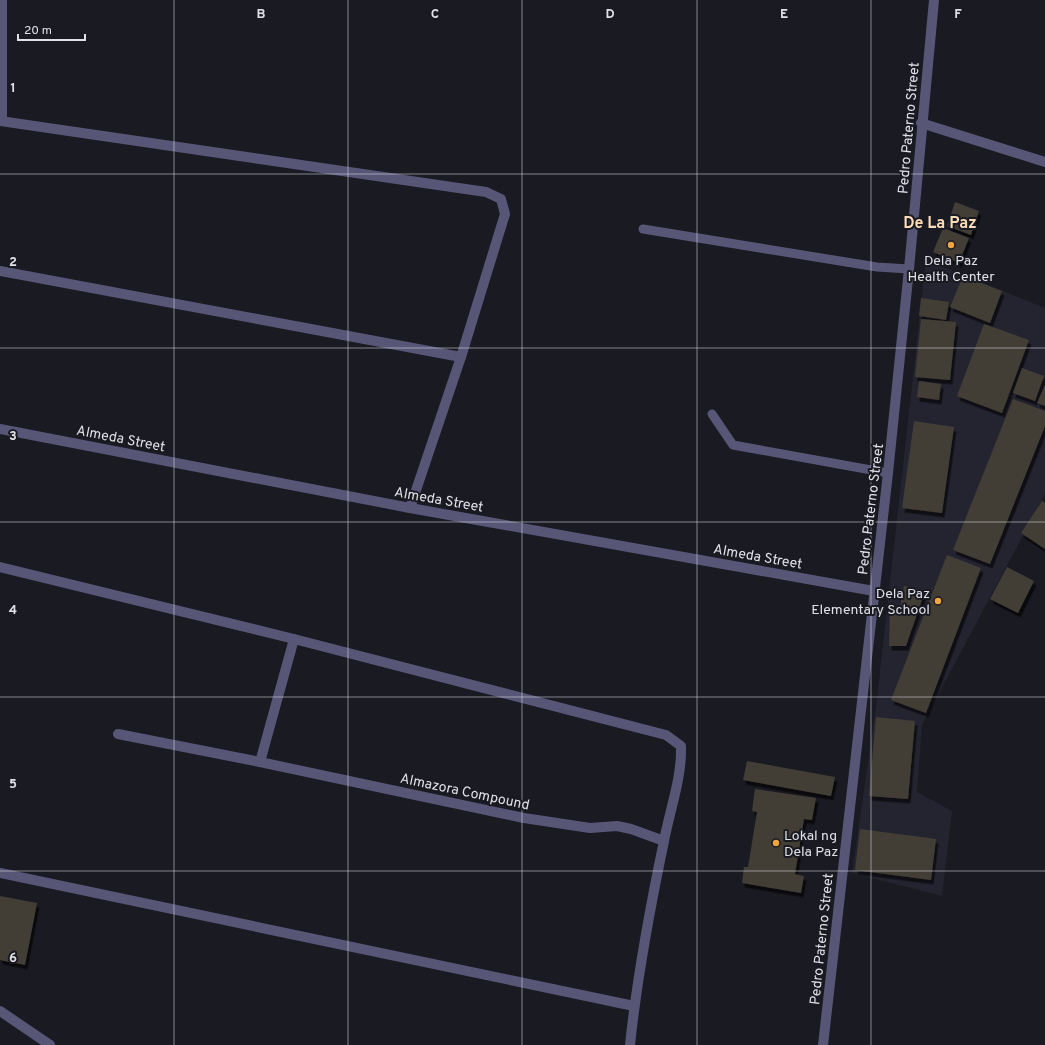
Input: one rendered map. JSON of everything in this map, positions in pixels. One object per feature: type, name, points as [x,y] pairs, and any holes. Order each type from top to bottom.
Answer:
[{"type":"street","points":[[2,0],[1,121],[486,192],[501,199],[506,214],[461,357],[410,508]]},
{"type":"street","name":"Pedro Paterno Street","points":[[823,1045],[888,472],[909,269],[921,123],[934,0]]},
{"type":"street","points":[[921,123],[1045,162]]},
{"type":"street","points":[[0,271],[461,357]]},
{"type":"street","name":"Almeda Street","points":[[0,429],[410,508],[874,590]]},
{"type":"street","points":[[0,567],[294,638],[666,735],[681,746],[682,766],[664,841],[634,1006],[630,1045]]},
{"type":"street","points":[[260,762],[294,638]]},
{"type":"street","name":"Almazora Compound","points":[[118,734],[260,762],[524,818],[590,828],[617,826],[631,829],[664,841]]},
{"type":"street","points":[[0,873],[634,1006]]},
{"type":"street","points":[[0,1011],[50,1045]]},
{"type":"lane","points":[[643,229],[877,267],[909,269]]},
{"type":"lane","points":[[712,414],[733,445],[888,472]]},
{"type":"shaded area","name":"Dela Paz Elementary School","points":[[926,260],[1045,308],[1045,494],[922,725],[917,792],[952,811],[942,896],[852,873],[876,707]]},
{"type":"building","points":[[955,202],[979,211],[971,235],[947,226]]},
{"type":"building","name":"Dela Paz Health Center","points":[[943,228],[969,238],[959,263],[933,252]]},
{"type":"building","points":[[963,276],[1002,291],[990,323],[950,307]]},
{"type":"building","points":[[921,298],[949,302],[946,320],[919,316]]},
{"type":"building","points":[[921,319],[956,322],[950,380],[915,377]]},
{"type":"building","points":[[984,324],[1029,340],[1002,413],[957,396]]},
{"type":"building","points":[[1022,368],[1044,376],[1035,401],[1013,393]]},
{"type":"building","points":[[919,381],[941,384],[939,400],[917,397]]},
{"type":"building","points":[[1045,385],[1045,406],[1037,403]]},
{"type":"building","points":[[1013,399],[1045,411],[1045,426],[990,564],[953,550]]},
{"type":"building","points":[[914,421],[954,427],[942,513],[902,508]]},
{"type":"building","points":[[1042,501],[1045,503],[1045,549],[1021,533]]},
{"type":"building","points":[[947,555],[981,568],[926,713],[891,700]]},
{"type":"building","points":[[1007,567],[1034,581],[1018,613],[990,599]]},
{"type":"building","points":[[904,586],[925,591],[906,646],[889,646],[890,608],[900,608]]},
{"type":"building","points":[[876,717],[915,721],[908,799],[869,796]]},
{"type":"building","points":[[747,761],[835,777],[831,796],[743,780]]},
{"type":"building","name":"Lokal ng Dela Paz","points":[[755,789],[816,798],[812,820],[804,819],[795,874],[804,876],[801,893],[742,883],[744,867],[748,867],[757,812],[752,811]]},
{"type":"building","points":[[860,829],[936,839],[931,880],[855,870]]},
{"type":"building","points":[[0,896],[37,903],[25,965],[0,960]]},
{"type":"place","name":"Dela Paz Health Center","points":[[951,245]]},
{"type":"place","name":"Dela Paz Elementary School","points":[[938,601]]},
{"type":"place","name":"Lokal ng Dela Paz","points":[[776,843]]},
{"type":"district","name":"De La Paz","points":[[940,222]]}]
